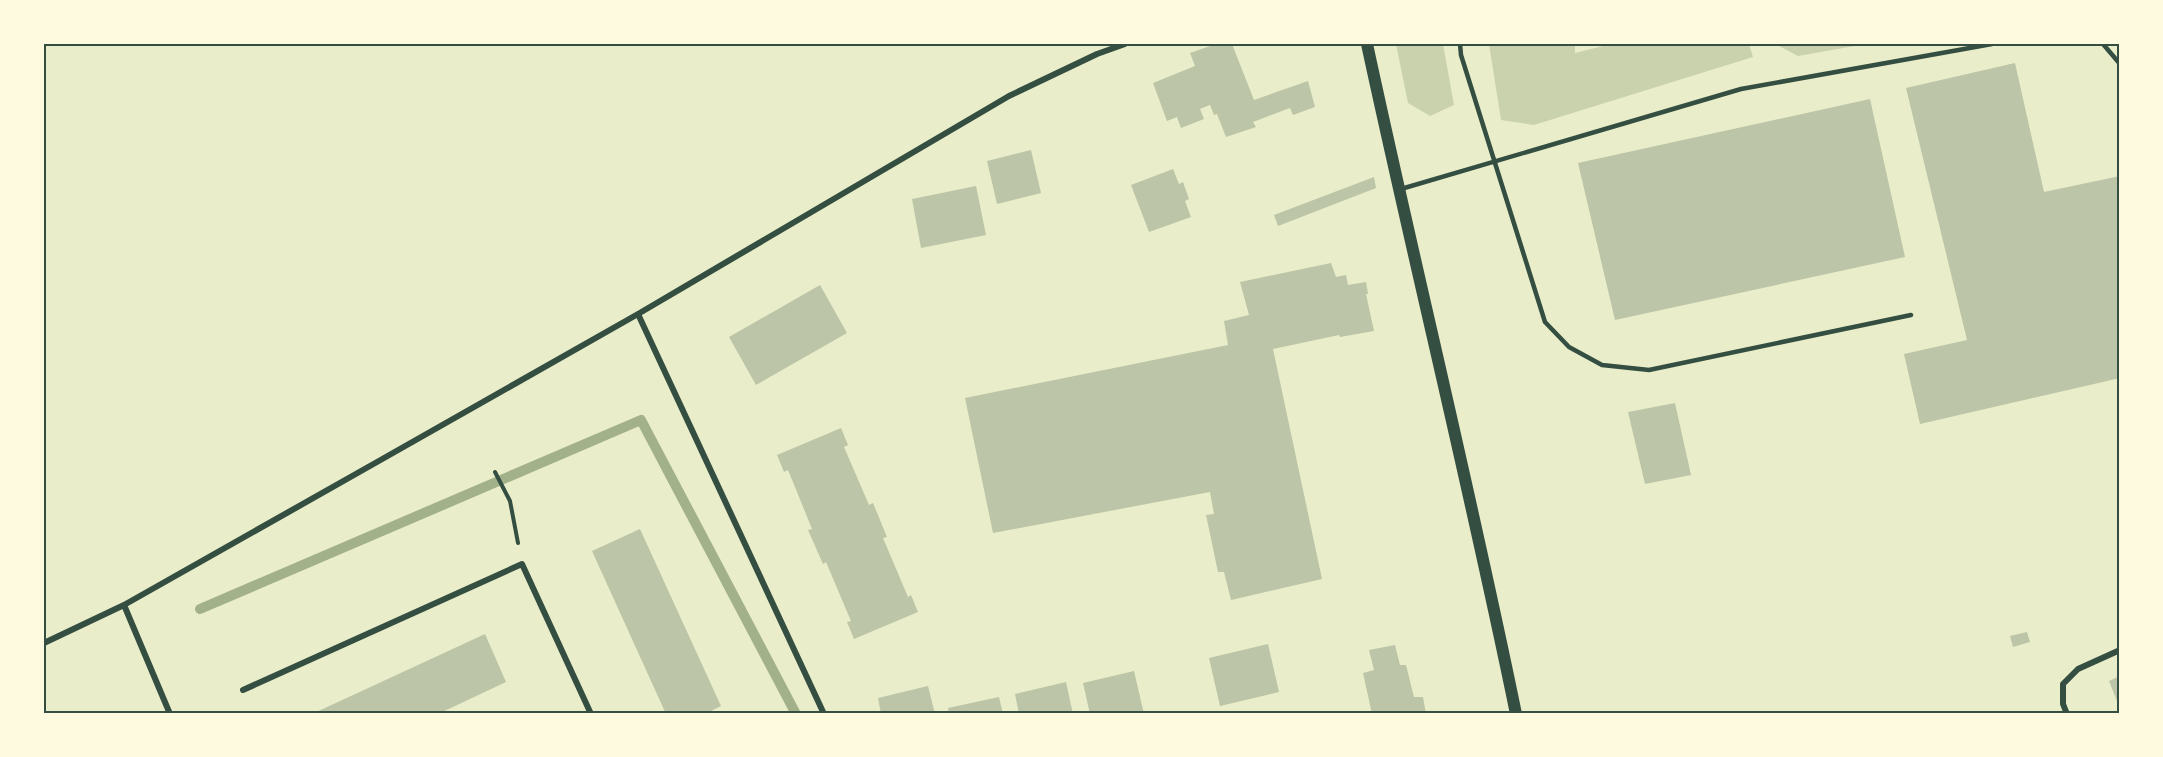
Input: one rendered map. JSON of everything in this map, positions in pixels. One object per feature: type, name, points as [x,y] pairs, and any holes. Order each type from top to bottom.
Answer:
[{"type":"main road","points":[[1367,44],[1479,534],[1516,714]]},
{"type":"street","points":[[44,643],[124,605],[638,314],[1009,96],[1097,54],[1125,44]]},
{"type":"street","points":[[638,314],[824,714]]},
{"type":"street","points":[[243,690],[522,564],[591,714]]},
{"type":"street","points":[[124,605],[170,714]]},
{"type":"street","points":[[2067,714],[2063,704],[2063,684],[2078,669],[2120,650]]},
{"type":"lane","points":[[1460,44],[1461,55],[1545,321],[1569,347],[1602,365],[1649,370],[1911,315]]},
{"type":"lane","points":[[1399,190],[1741,89],[1992,44]]},
{"type":"lane","points":[[2103,44],[2120,64]]},
{"type":"path","points":[[495,474],[510,501],[522,564]]},
{"type":"green space","points":[[1396,44],[1443,44],[1454,105],[1430,116],[1408,103]]},
{"type":"green space","points":[[1489,44],[1575,44],[1575,53],[1611,44],[1749,44],[1753,57],[1534,125],[1501,120]]},
{"type":"green space","points":[[1775,44],[1866,44],[1798,56]]},
{"type":"building","points":[[1216,44],[1232,44],[1254,100],[1308,81],[1315,107],[1293,115],[1290,108],[1253,122],[1256,127],[1226,137],[1217,114],[1214,115],[1210,105],[1200,109],[1204,119],[1181,128],[1177,117],[1167,121],[1153,83],[1195,66],[1190,53]]},
{"type":"building","points":[[2015,63],[2044,192],[2120,176],[2120,378],[1920,424],[1904,354],[1967,340],[1906,88]]},
{"type":"building","points":[[1870,99],[1905,257],[1615,320],[1578,163]]},
{"type":"building","points":[[1031,150],[1041,193],[997,204],[987,161]]},
{"type":"building","points":[[1173,169],[1179,184],[1183,182],[1189,199],[1185,201],[1191,217],[1149,232],[1131,185]]},
{"type":"building","points":[[1374,177],[1376,188],[1278,226],[1274,215]]},
{"type":"building","points":[[976,186],[986,235],[921,248],[912,199]]},
{"type":"building","points":[[1331,263],[1336,277],[1346,275],[1348,285],[1366,282],[1368,294],[1366,294],[1374,331],[1340,337],[1339,335],[1273,349],[1322,579],[1231,600],[1224,572],[1218,572],[1206,515],[1214,514],[1210,492],[993,533],[965,398],[1228,345],[1224,321],[1249,315],[1240,282]]},
{"type":"building","points":[[820,285],[847,333],[756,385],[729,337]]},
{"type":"building","points":[[1675,403],[1691,475],[1645,484],[1628,412]]},
{"type":"building","points":[[841,428],[848,445],[844,447],[869,505],[873,503],[887,537],[883,538],[908,597],[911,595],[918,612],[854,639],[847,622],[851,621],[826,562],[823,564],[808,530],[812,529],[788,470],[784,472],[777,455]]},
{"type":"building","points":[[640,529],[721,706],[705,714],[666,714],[592,551]]},
{"type":"building","points":[[2027,632],[2030,642],[2013,647],[2010,636]]},
{"type":"building","points":[[485,634],[506,682],[438,714],[312,714]]},
{"type":"building","points":[[1268,644],[1279,692],[1220,706],[1209,658]]},
{"type":"building","points":[[1395,645],[1400,665],[1406,665],[1414,697],[1423,697],[1426,714],[1372,714],[1363,673],[1374,670],[1369,650]]},
{"type":"building","points":[[1134,671],[1144,714],[1090,714],[1083,683]]},
{"type":"building","points":[[2120,676],[2120,706],[2119,706],[2109,681]]},
{"type":"building","points":[[1066,682],[1073,714],[1019,714],[1015,694]]},
{"type":"building","points":[[928,686],[935,714],[881,714],[878,698]]},
{"type":"building","points":[[999,697],[1003,714],[949,714],[948,708]]},
{"type":"waterway","points":[[200,609],[641,420],[796,714]]}]
